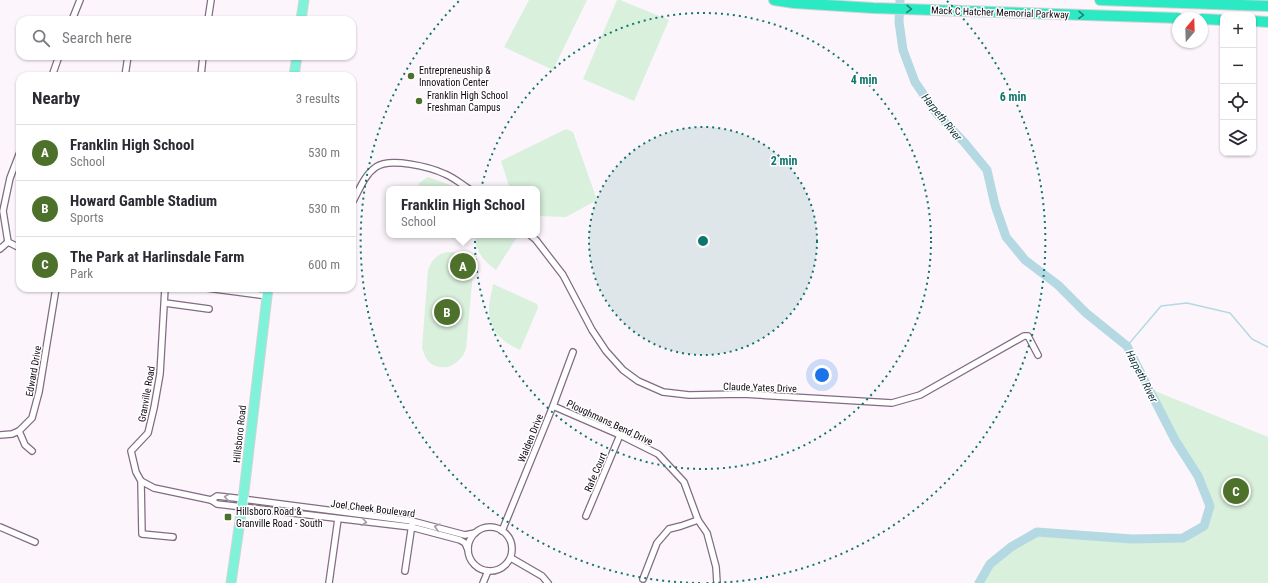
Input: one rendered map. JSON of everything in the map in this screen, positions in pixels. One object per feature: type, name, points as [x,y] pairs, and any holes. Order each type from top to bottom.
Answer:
[{"type":"highway","name":"Mack C Hatcher Memorial Parkway","points":[[774,0],[794,3],[874,8],[1172,18]]},
{"type":"highway","points":[[1100,0],[1268,6]]},
{"type":"highway","points":[[1208,19],[1220,20]]},
{"type":"highway","points":[[1256,21],[1268,22]]},
{"type":"main road","points":[[302,16],[304,0]]},
{"type":"main road","points":[[295,72],[296,60]]},
{"type":"main road","name":"Hillsboro Road","points":[[231,583],[243,503],[268,292]]},
{"type":"street","points":[[74,16],[80,0]]},
{"type":"street","points":[[209,16],[211,0]]},
{"type":"street","points":[[53,72],[58,60]]},
{"type":"street","points":[[126,72],[127,60]]},
{"type":"street","points":[[201,72],[203,60]]},
{"type":"street","points":[[8,242],[3,211],[10,178],[16,162]]},
{"type":"street","points":[[356,196],[368,174],[378,166],[390,163],[412,165],[437,170],[447,174],[464,186]]},
{"type":"street","name":"Claude Yates Drive","points":[[534,238],[563,275],[592,330],[606,351],[623,370],[638,381],[663,392],[689,395],[743,394],[892,403],[920,395],[1024,336],[1028,336],[1038,355]]},
{"type":"street","points":[[8,242],[16,246]]},
{"type":"street","points":[[0,249],[8,242]]},
{"type":"street","name":"Edward Drive","points":[[19,431],[32,418],[39,392],[55,292]]},
{"type":"street","name":"Granville Road","points":[[165,292],[160,374],[152,416],[148,434],[131,451],[136,472],[141,481],[142,534],[173,537]]},
{"type":"street","points":[[164,303],[209,309]]},
{"type":"street","name":"Walden Drive","points":[[502,530],[553,406],[573,352]]},
{"type":"street","name":"Ploughmans Bend Drive","points":[[553,406],[620,435],[658,454],[684,482],[698,520],[707,533],[716,567],[717,583]]},
{"type":"street","points":[[0,435],[12,434],[19,431],[26,445],[32,451]]},
{"type":"street","name":"Rafe Court","points":[[586,516],[620,435]]},
{"type":"street","points":[[141,481],[154,488],[211,500],[217,496],[243,503]]},
{"type":"street","name":"Joel Cheek Boulevard","points":[[243,503],[271,503],[412,524],[465,535],[475,533]]},
{"type":"street","name":"Joel Cheek Boulevard","points":[[243,503],[271,510],[338,519],[412,524],[460,540],[465,543],[468,550]]},
{"type":"street","points":[[271,503],[271,510]]},
{"type":"street","points":[[329,583],[338,519]]},
{"type":"street","points":[[643,579],[657,543],[669,529],[698,520]]},
{"type":"street","points":[[404,571],[412,524]]},
{"type":"street","points":[[0,527],[35,542]]},
{"type":"street","points":[[490,527],[502,530],[508,536],[511,543],[511,558],[503,568],[495,571],[488,571],[476,567],[470,559],[468,550],[470,540],[475,533],[482,528],[490,527]]},
{"type":"street","points":[[511,558],[542,576],[548,583]]},
{"type":"street","points":[[483,583],[488,571]]},
{"type":"green space","points":[[529,0],[587,0],[553,70],[504,47]]},
{"type":"green space","points":[[617,0],[669,20],[634,101],[583,79]]},
{"type":"green space","points":[[566,129],[573,132],[597,200],[566,217],[540,216],[540,186],[509,186],[501,161]]},
{"type":"green space","points":[[428,177],[453,186],[418,186],[419,183]]},
{"type":"green space","points":[[475,238],[516,238],[496,270],[487,263],[481,255],[476,246]]},
{"type":"green space","points":[[451,252],[459,254],[468,260],[473,272],[466,349],[464,354],[456,363],[451,366],[440,367],[434,366],[429,362],[422,348],[428,270],[436,257],[443,253]]},
{"type":"green space","points":[[493,284],[537,304],[538,308],[520,350],[502,339],[491,323],[489,306]]},
{"type":"green space","points":[[1150,389],[1268,437],[1268,583],[979,583],[990,564],[1011,547],[1037,532],[1132,539],[1183,538],[1204,526],[1210,506],[1198,476],[1175,440]]},
{"type":"waterway","name":"Harpeth River","points":[[900,0],[899,22],[903,50],[915,82],[937,114],[964,142],[987,170],[995,205],[1006,237],[1025,260],[1058,285],[1086,313],[1127,346],[1175,440],[1198,476],[1210,506],[1204,526],[1183,538],[1132,539],[1037,532],[1011,547],[990,564],[979,583]]},
{"type":"waterway","points":[[1127,346],[1161,306],[1187,303],[1230,313],[1252,339],[1268,347]]},
{"type":"place","name":"Entrepreneuship & Innovation Center","points":[[411,76]]},
{"type":"place","name":"Franklin High School Freshman Campus","points":[[419,101]]},
{"type":"place","name":"Franklin High School","points":[[463,266]]},
{"type":"place","name":"Howard Gamble Stadium","points":[[447,312]]},
{"type":"place","name":"The Park at Harlinsdale Farm","points":[[1236,491]]},
{"type":"place","name":"Hillsboro Road & Granville Road - South","points":[[228,517]]}]
